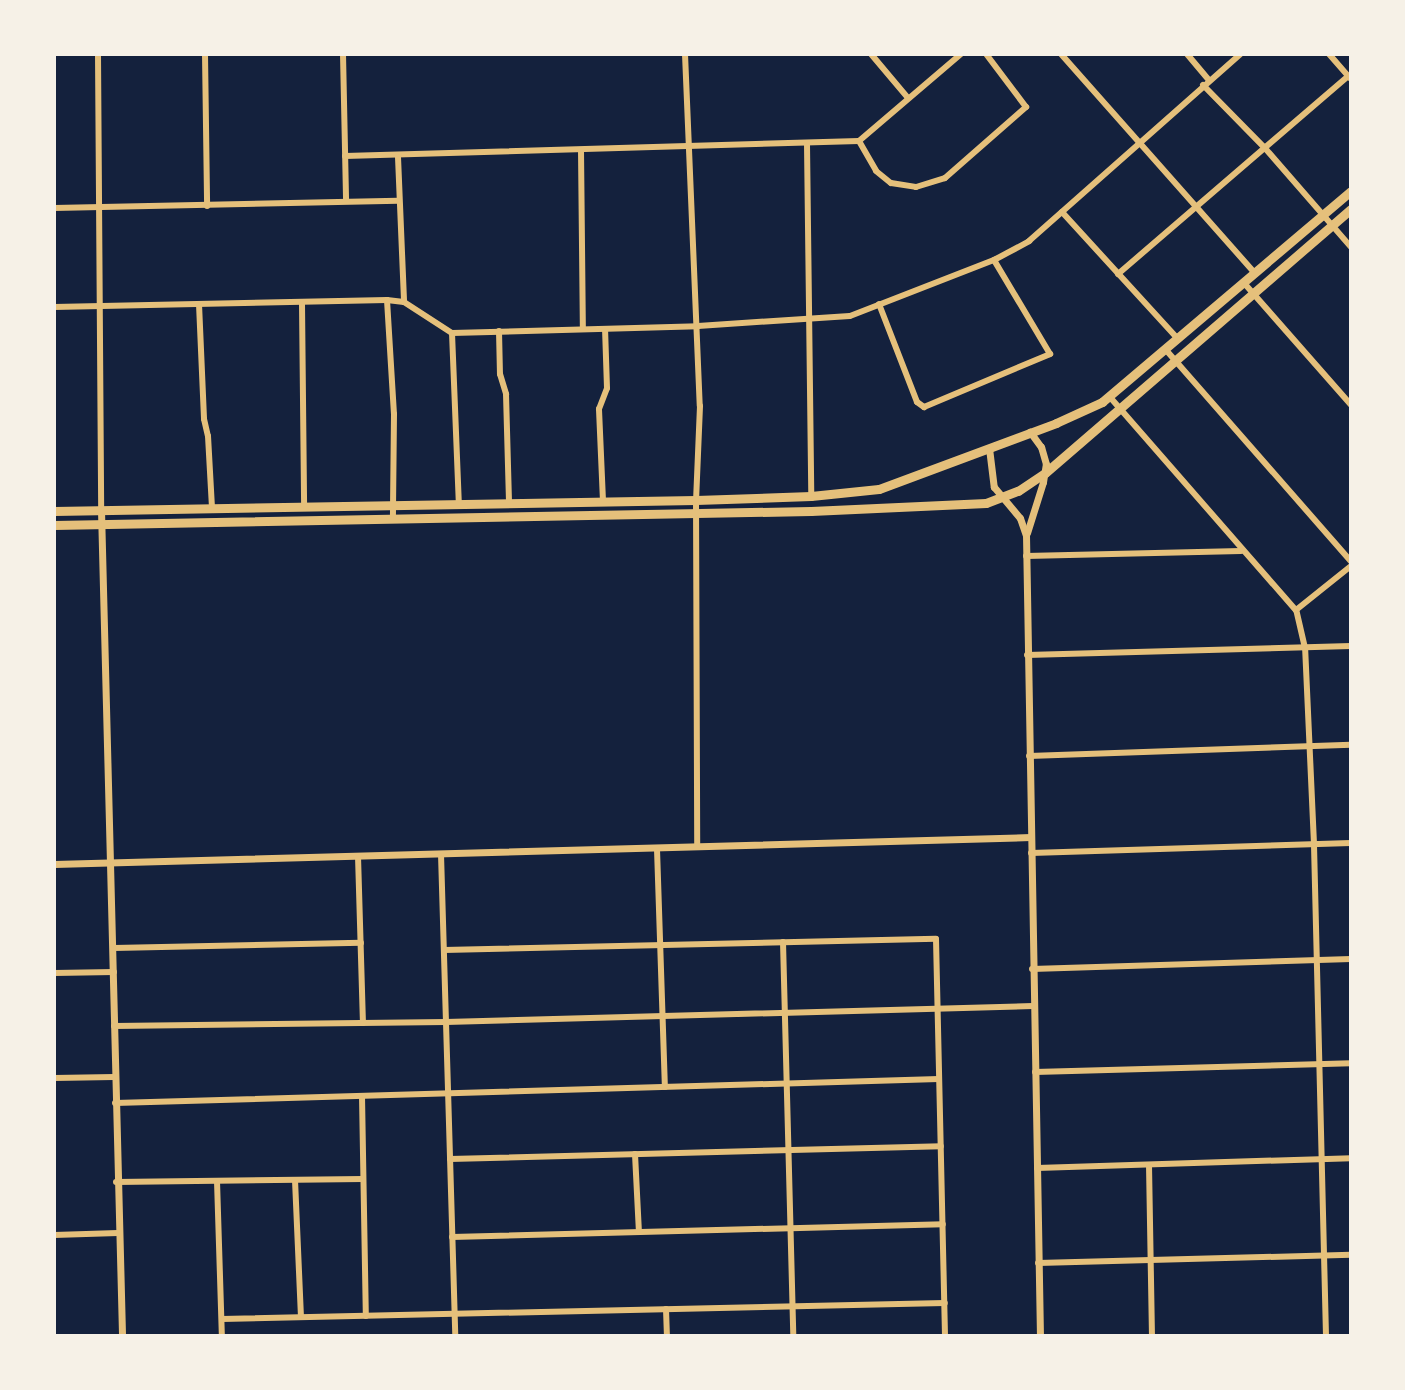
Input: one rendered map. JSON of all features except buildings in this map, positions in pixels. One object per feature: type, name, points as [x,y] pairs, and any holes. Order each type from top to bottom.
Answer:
[{"type":"main road","points":[[54,511],[696,500],[811,496],[879,489],[1083,412],[1109,396],[1351,191]]},
{"type":"main road","points":[[54,525],[961,506],[1001,499],[1045,473],[1351,209]]},
{"type":"street","points":[[98,54],[101,523],[122,1336]]},
{"type":"street","points":[[205,54],[207,206]]},
{"type":"street","points":[[343,54],[346,201]]},
{"type":"street","points":[[685,54],[698,326],[697,847]]},
{"type":"street","points":[[871,54],[908,98]]},
{"type":"street","points":[[345,156],[398,157],[859,141],[961,54]]},
{"type":"street","points":[[859,141],[876,171],[891,183],[916,187],[945,178],[1026,107],[986,54]]},
{"type":"street","points":[[1061,54],[1255,273]]},
{"type":"street","points":[[1187,54],[1206,83],[1351,247]]},
{"type":"street","points":[[54,307],[387,300],[404,302],[452,333],[698,326],[850,316],[994,260],[1029,241],[1240,54]]},
{"type":"street","points":[[1118,274],[1350,77],[1329,54]]},
{"type":"street","points":[[807,144],[811,496]]},
{"type":"street","points":[[581,150],[583,329]]},
{"type":"street","points":[[398,157],[404,302]]},
{"type":"street","points":[[54,208],[398,201]]},
{"type":"street","points":[[1062,212],[1178,339]]},
{"type":"street","points":[[879,304],[917,402],[924,407],[1050,354],[994,260]]},
{"type":"street","points":[[1244,283],[1351,405]]},
{"type":"street","points":[[387,300],[394,414],[393,518]]},
{"type":"street","points":[[199,304],[212,507]]},
{"type":"street","points":[[302,304],[304,506]]},
{"type":"street","points":[[603,501],[599,409],[607,388],[605,329]]},
{"type":"street","points":[[499,331],[500,374],[506,394],[509,503]]},
{"type":"street","points":[[452,333],[459,504]]},
{"type":"street","points":[[1166,350],[1351,564],[1296,610]]},
{"type":"street","points":[[1109,396],[1241,551],[1296,610],[1305,648],[1314,844],[1326,1336]]},
{"type":"street","points":[[1030,432],[1043,452],[1045,473],[1026,535],[1040,1336]]},
{"type":"street","points":[[989,448],[991,476],[1001,499],[1020,518],[1026,535]]},
{"type":"street","points":[[1026,556],[1241,551]]},
{"type":"street","points":[[1027,655],[1351,646]]},
{"type":"street","points":[[1029,756],[1351,745]]},
{"type":"street","points":[[54,864],[1031,837]]},
{"type":"street","points":[[1031,853],[1351,843]]},
{"type":"street","points":[[657,849],[665,1087]]},
{"type":"street","points":[[441,854],[455,1336]]},
{"type":"street","points":[[358,856],[363,1023]]},
{"type":"street","points":[[444,950],[936,939],[945,1336]]},
{"type":"street","points":[[783,942],[793,1336]]},
{"type":"street","points":[[114,948],[361,943]]},
{"type":"street","points":[[1032,969],[1351,959]]},
{"type":"street","points":[[54,973],[114,972]]},
{"type":"street","points":[[114,1026],[446,1022],[1033,1006]]},
{"type":"street","points":[[1035,1072],[1351,1063]]},
{"type":"street","points":[[54,1078],[114,1077]]},
{"type":"street","points":[[115,1103],[939,1079]]},
{"type":"street","points":[[362,1096],[366,1316]]},
{"type":"street","points":[[450,1159],[941,1146]]},
{"type":"street","points":[[635,1154],[639,1232]]},
{"type":"street","points":[[1037,1168],[1351,1158]]},
{"type":"street","points":[[1149,1165],[1152,1336]]},
{"type":"street","points":[[116,1182],[363,1179]]},
{"type":"street","points":[[295,1180],[301,1317]]},
{"type":"street","points":[[217,1181],[222,1336]]},
{"type":"street","points":[[452,1237],[943,1224]]},
{"type":"street","points":[[54,1235],[118,1233]]},
{"type":"street","points":[[1038,1263],[1351,1255]]},
{"type":"street","points":[[222,1319],[945,1303]]},
{"type":"street","points":[[666,1309],[667,1336]]}]
